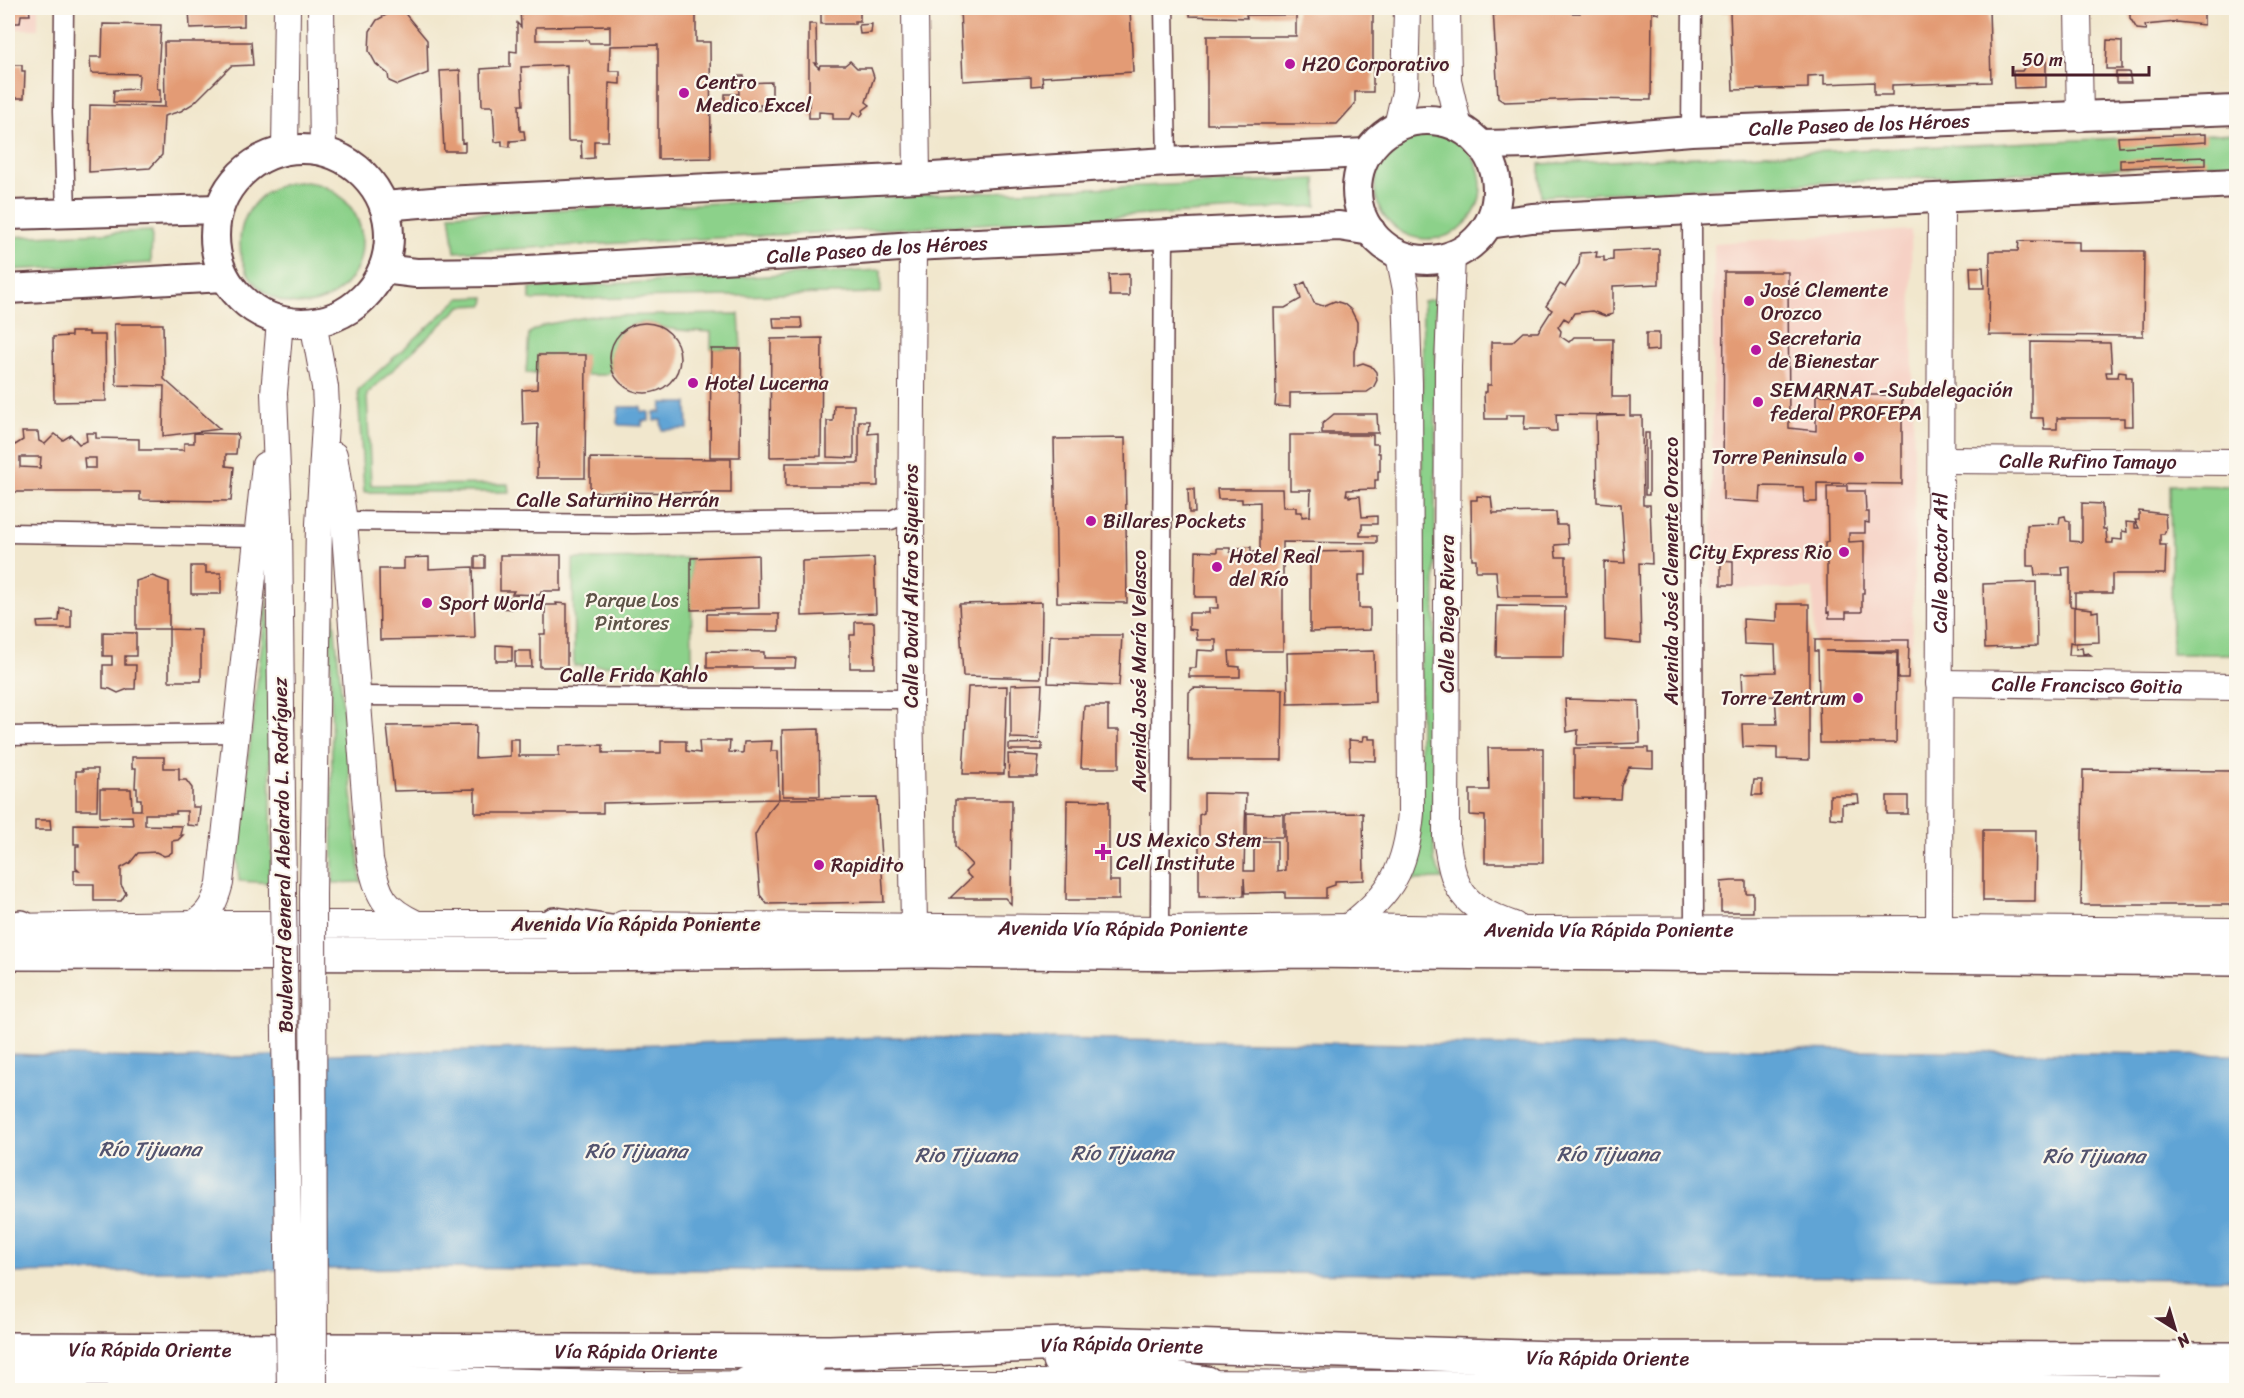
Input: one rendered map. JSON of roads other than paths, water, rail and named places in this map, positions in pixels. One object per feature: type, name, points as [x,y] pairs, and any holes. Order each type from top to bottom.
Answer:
[{"type":"highway","points":[[555,924],[754,953]]},
{"type":"highway","name":"Avenida Vía Rápida Poniente","points":[[11,934],[754,953],[1377,952],[2236,959]]},
{"type":"highway","points":[[2130,959],[2236,944]]},
{"type":"highway","name":"Vía Rápida Oriente","points":[[8,1349],[830,1352],[1097,1343],[1457,1356],[1697,1359],[2236,1359]]},
{"type":"highway","points":[[987,1347],[1207,1383]]},
{"type":"highway","points":[[747,1384],[830,1352]]},
{"type":"highway","points":[[1547,1386],[1636,1366],[1697,1359]]},
{"type":"highway","points":[[2094,1359],[2236,1384]]},
{"type":"main road","points":[[285,150],[287,8]]},
{"type":"main road","points":[[321,8],[322,151]]},
{"type":"main road","points":[[915,8],[917,178]]},
{"type":"main road","points":[[1397,126],[1406,92],[1407,8]]},
{"type":"main road","points":[[1447,8],[1448,80],[1459,128]]},
{"type":"main road","points":[[2078,8],[2080,118]]},
{"type":"main road","name":"Calle Paseo de los Héroes","points":[[1482,145],[1531,144],[1691,131],[2080,118],[2236,110]]},
{"type":"main road","points":[[1417,121],[1439,121],[1459,128],[1482,145],[1494,168],[1498,186],[1496,206],[1489,224],[1466,248],[1452,254],[1434,259],[1415,259],[1399,255],[1377,240],[1363,211],[1359,193],[1360,173],[1366,153],[1379,138],[1397,126],[1417,121]]},
{"type":"main road","points":[[304,148],[322,151],[343,158],[375,187],[384,206],[389,227],[388,248],[382,269],[371,288],[355,305],[335,316],[313,322],[280,321],[247,305],[224,277],[217,260],[214,243],[214,226],[218,209],[228,188],[244,170],[263,157],[285,150],[304,148]]},
{"type":"main road","points":[[384,206],[1366,153]]},
{"type":"main road","points":[[1489,224],[1532,218],[2236,183]]},
{"type":"main road","name":"Calle Doctor Atl","points":[[1939,929],[1941,197]]},
{"type":"main road","points":[[8,215],[218,209]]},
{"type":"main road","name":"Calle Paseo de los Héroes","points":[[382,269],[416,273],[494,272],[1164,233],[1339,226],[1371,231]]},
{"type":"main road","name":"Calle David Alfaro Siqueiros","points":[[913,246],[904,520],[914,925]]},
{"type":"main road","name":"Calle Diego Rivera","points":[[1452,254],[1448,368],[1446,836],[1450,870],[1465,897],[1487,914],[1528,930]]},
{"type":"main road","name":"Calle Diego Rivera","points":[[1348,927],[1372,909],[1385,895],[1400,868],[1411,813],[1409,383],[1406,290],[1399,255]]},
{"type":"main road","points":[[8,289],[224,277]]},
{"type":"main road","name":"Boulevard General Abelardo L. Rodríguez","points":[[280,321],[274,393],[279,520],[290,1390]]},
{"type":"main road","name":"Boulevard General Abelardo L. Rodríguez","points":[[313,322],[325,387],[326,407],[319,524],[313,895],[314,1390]]},
{"type":"main road","points":[[193,924],[204,917],[209,910],[220,883],[237,733],[255,537],[274,393]]},
{"type":"main road","points":[[326,407],[344,521],[370,861],[378,893],[401,917],[418,925]]},
{"type":"main road","name":"Calle Rufino Tamayo","points":[[1941,460],[2236,462]]},
{"type":"main road","name":"Calle Francisco Goitia","points":[[1939,683],[2236,687]]},
{"type":"main road","name":"Avenida Vía Rápida Poniente","points":[[11,934],[193,924],[2236,931]]},
{"type":"main road","points":[[8,1375],[104,1373],[642,1388],[747,1384],[883,1387],[1207,1383],[1367,1388],[1890,1386],[2184,1390]]},
{"type":"main road","points":[[11,1390],[44,1382],[104,1373]]},
{"type":"street","points":[[64,8],[63,111],[66,213]]},
{"type":"street","points":[[1164,8],[1167,162]]},
{"type":"street","points":[[1691,131],[1692,8]]},
{"type":"street","name":"Avenida José Clemente Orozco","points":[[1692,211],[1694,930]]},
{"type":"street","name":"Avenida José María Velasco","points":[[1160,929],[1164,233]]},
{"type":"street","name":"Calle Saturnino Herrán","points":[[344,521],[656,524],[904,520]]},
{"type":"street","points":[[8,533],[255,537]]},
{"type":"street","name":"Calle Frida Kahlo","points":[[357,696],[910,699]]},
{"type":"street","points":[[8,736],[237,733]]},
{"type":"water","points":[[662,403],[687,403],[688,429],[662,430],[661,420],[654,421],[654,412],[661,412]]},
{"type":"water","points":[[619,407],[641,407],[642,412],[649,412],[649,421],[642,421],[642,426],[619,425],[617,423]]},
{"type":"water","name":"Rio Tijuana","points":[[889,1037],[2236,1055],[2236,1279],[411,1268],[8,1273],[8,1054],[171,1059]]},
{"type":"place","name":"H2O Corporativo","points":[[1290,64]]},
{"type":"place","name":"Centro Medico Excel","points":[[684,93]]},
{"type":"place","name":"José Clemente Orozco","points":[[1749,301]]},
{"type":"place","name":"Secretaria de Bienestar","points":[[1756,350]]},
{"type":"place","name":"Hotel Lucerna","points":[[693,383]]},
{"type":"place","name":"SEMARNAT -Subdelegación federal PROFEPA","points":[[1758,402]]},
{"type":"place","name":"Torre Peninsula","points":[[1859,457]]},
{"type":"place","name":"Billares Pockets","points":[[1091,521]]},
{"type":"place","name":"City Express Rio","points":[[1844,552]]},
{"type":"place","name":"Hotel Real del Río","points":[[1217,567]]},
{"type":"place","name":"Sport World","points":[[427,603]]},
{"type":"place","name":"Torre Zentrum","points":[[1858,698]]},
{"type":"place","name":"US Mexico Stem Cell Institute","points":[[1103,852]]},
{"type":"place","name":"Rapidito","points":[[819,865]]},
{"type":"park label","name":"Parque Los Pintores","points":[[632,612]]},
{"type":"water label","name":"Río Tijuana","points":[[150,1149]]},
{"type":"water label","name":"Río Tijuana","points":[[636,1151]]},
{"type":"water label","name":"Río Tijuana","points":[[1122,1153]]},
{"type":"water label","name":"Río Tijuana","points":[[1608,1154]]},
{"type":"water label","name":"Río Tijuana","points":[[2094,1156]]}]
